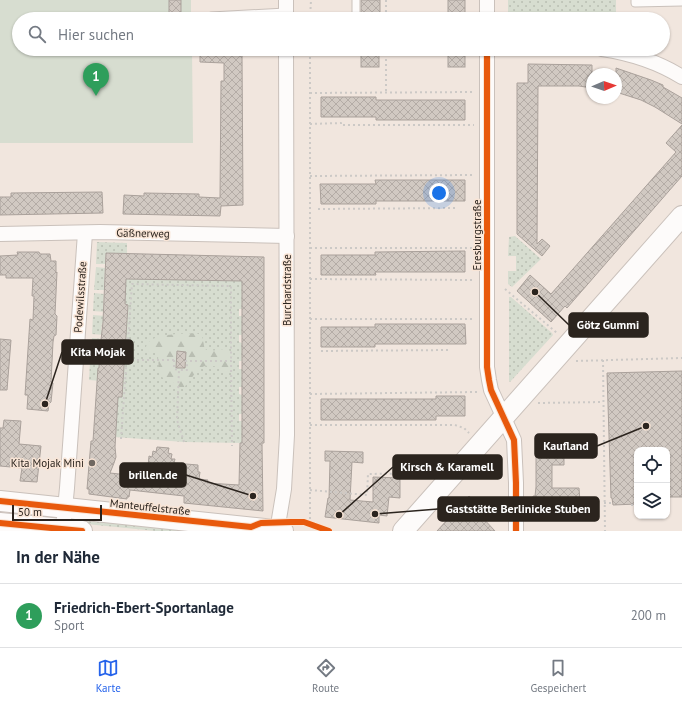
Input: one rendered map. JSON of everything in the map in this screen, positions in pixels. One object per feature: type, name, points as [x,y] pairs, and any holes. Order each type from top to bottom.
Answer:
[{"type":"main road","points":[[403,531],[682,216]]},
{"type":"main road","name":"Manteuffelstraße","points":[[0,501],[279,531]]},
{"type":"main road","points":[[0,523],[72,530]]},
{"type":"street","points":[[487,0],[487,12]]},
{"type":"street","name":"Burchardstraße","points":[[279,531],[286,455],[286,56]]},
{"type":"street","name":"Eresburgstraße","points":[[487,56],[487,367],[491,390],[514,440],[516,531]]},
{"type":"street","points":[[631,56],[659,65],[682,77]]},
{"type":"street","name":"Gäßnerweg","points":[[0,234],[85,233],[287,236]]},
{"type":"street","name":"Podewilsstraße","points":[[72,530],[65,508],[85,233]]},
{"type":"lane","points":[[356,0],[356,12]]},
{"type":"lane","points":[[635,0],[635,3],[682,2]]},
{"type":"lane","points":[[261,12],[286,10]]},
{"type":"path","points":[[310,0],[310,12]]},
{"type":"path","points":[[386,0],[386,12]]},
{"type":"path","points":[[308,522],[310,490],[310,56]]},
{"type":"path","points":[[386,56],[386,92]]},
{"type":"path","points":[[310,93],[474,92]]},
{"type":"path","points":[[310,124],[474,125]]},
{"type":"path","points":[[310,176],[474,175]]},
{"type":"path","points":[[318,209],[458,208]]},
{"type":"path","points":[[310,248],[474,248]]},
{"type":"path","points":[[310,280],[475,280]]},
{"type":"path","points":[[121,439],[132,284],[231,286],[232,446]]},
{"type":"path","points":[[505,289],[557,333]]},
{"type":"path","points":[[310,319],[475,319]]},
{"type":"path","points":[[321,351],[451,350]]},
{"type":"path","points":[[576,361],[682,358]]},
{"type":"path","points":[[127,360],[175,360],[174,369],[179,370],[187,370],[186,361],[231,361]]},
{"type":"path","points":[[603,360],[605,531]]},
{"type":"path","points":[[179,370],[177,420],[184,442]]},
{"type":"path","points":[[310,394],[477,392]]},
{"type":"path","points":[[538,402],[603,402]]},
{"type":"path","points":[[310,425],[455,425],[464,428],[469,433]]},
{"type":"path","points":[[310,490],[367,495],[368,474],[434,473]]},
{"type":"path","points":[[604,503],[613,502]]},
{"type":"green space","points":[[0,0],[191,0],[191,12],[12,12],[12,56],[192,56],[193,143],[0,143]]},
{"type":"green space","points":[[508,0],[616,0],[616,12],[508,12]]},
{"type":"green space","points":[[515,236],[541,259],[512,287],[508,284],[508,271],[516,271],[516,256],[508,256],[509,237]]},
{"type":"green space","points":[[97,242],[127,243],[127,253],[106,253],[105,264],[96,264]]},
{"type":"green space","points":[[96,267],[105,268],[104,290],[94,290]]},
{"type":"green space","points":[[124,273],[139,279],[146,279],[146,276],[160,276],[160,280],[180,277],[181,280],[188,280],[188,277],[201,277],[201,281],[208,281],[209,277],[221,277],[222,281],[229,281],[245,275],[242,282],[242,309],[239,309],[239,316],[242,316],[242,335],[239,335],[239,342],[242,343],[242,361],[239,361],[239,369],[242,369],[242,387],[239,387],[239,394],[242,395],[242,414],[239,414],[239,421],[242,421],[242,443],[184,442],[115,437],[128,305],[125,304],[126,286]]},
{"type":"green space","points":[[94,293],[104,294],[103,307],[106,307],[106,312],[93,311]]},
{"type":"green space","points":[[509,297],[511,297],[553,335],[510,382],[509,381]]},
{"type":"green space","points":[[93,315],[106,316],[105,323],[102,323],[101,330],[105,330],[104,335],[92,334]]},
{"type":"green space","points":[[196,333],[201,335],[205,349],[211,351],[224,349],[232,352],[232,367],[229,371],[225,371],[221,368],[213,366],[201,367],[186,385],[176,391],[173,382],[170,379],[163,378],[159,373],[158,354],[148,351],[146,349],[146,345],[157,337]]},
{"type":"green space","points":[[92,338],[104,339],[104,346],[100,345],[100,352],[103,352],[103,358],[90,357]]},
{"type":"green space","points":[[90,361],[103,361],[101,381],[89,380]]},
{"type":"green space","points":[[87,518],[215,531],[156,531],[86,524]]},
{"type":"building","points":[[169,0],[181,0],[181,12],[169,12]]},
{"type":"building","points":[[361,0],[380,0],[380,12],[361,12]]},
{"type":"building","points":[[448,0],[465,0],[465,12],[448,12]]},
{"type":"building","points":[[200,56],[242,56],[243,205],[221,206],[220,216],[123,214],[124,195],[144,196],[144,193],[199,194],[199,197],[220,198],[221,81],[224,81],[224,63],[200,62]]},
{"type":"building","points":[[361,56],[379,56],[379,67],[361,67]]},
{"type":"building","points":[[448,56],[465,56],[465,67],[448,67]]},
{"type":"building","points":[[528,64],[592,65],[592,68],[586,68],[586,87],[538,86],[537,244],[542,239],[550,246],[542,256],[517,234],[517,83],[528,83]]},
{"type":"building","points":[[622,70],[663,85],[663,87],[682,98],[682,124],[655,107],[641,100],[622,94]]},
{"type":"building","points":[[321,97],[376,97],[376,100],[465,100],[465,120],[376,120],[376,117],[321,117]]},
{"type":"building","points":[[682,125],[682,176],[567,308],[565,306],[551,322],[517,291],[530,275],[551,294],[676,152],[666,143]]},
{"type":"building","points":[[375,180],[465,180],[465,201],[376,201],[376,204],[321,204],[320,184],[376,184]]},
{"type":"building","points":[[102,192],[103,213],[0,215],[0,197],[11,197],[11,193]]},
{"type":"building","points":[[465,251],[465,272],[375,272],[376,275],[321,275],[321,255],[375,255],[375,252]]},
{"type":"building","points":[[17,252],[39,252],[40,254],[50,254],[51,261],[56,261],[56,335],[54,336],[53,342],[51,382],[53,383],[51,402],[49,404],[48,411],[27,409],[28,395],[25,395],[30,319],[33,320],[33,278],[6,278],[6,275],[0,275],[0,256],[18,255]]},
{"type":"building","points":[[106,253],[264,257],[264,443],[262,443],[263,511],[184,503],[184,496],[130,490],[129,497],[127,497],[127,499],[89,494],[89,489],[87,489],[91,441],[93,441],[103,322]],"holes":[[[126,279],[242,281],[242,443],[240,443],[239,485],[207,483],[208,480],[199,479],[200,472],[198,472],[198,465],[174,463],[175,459],[171,459],[172,454],[168,453],[169,448],[157,447],[156,452],[153,451],[152,457],[149,456],[147,477],[110,473],[116,457],[115,447],[118,397],[122,397],[128,305],[125,304]]]},
{"type":"building","points":[[375,324],[465,324],[466,344],[375,344],[375,347],[321,347],[321,327],[375,327]]},
{"type":"building","points":[[0,339],[11,340],[7,390],[0,390]]},
{"type":"building","points":[[177,351],[186,352],[185,368],[176,368]]},
{"type":"building","points":[[682,371],[682,497],[670,497],[670,447],[634,447],[634,504],[613,505],[611,498],[607,373]]},
{"type":"building","points":[[436,396],[465,396],[465,416],[436,416],[436,420],[321,420],[321,399],[436,399]]},
{"type":"building","points":[[4,420],[21,421],[19,444],[41,446],[37,482],[20,481],[22,468],[0,466],[0,428],[3,428]]},
{"type":"building","points":[[536,442],[564,443],[564,465],[552,465],[552,488],[579,488],[580,502],[582,502],[582,510],[580,514],[567,513],[567,511],[546,510],[546,513],[533,513],[533,496],[535,496],[536,487]]},
{"type":"building","points":[[325,451],[363,452],[363,463],[352,462],[350,500],[373,502],[373,477],[400,478],[400,498],[389,497],[387,516],[379,515],[379,523],[325,517],[329,498],[330,461],[325,461]]},
{"type":"building","points":[[469,496],[485,511],[481,516],[495,531],[437,531]]},
{"type":"cycle path","points":[[487,56],[487,367],[491,390],[514,440],[516,531]]},
{"type":"cycle path","points":[[0,501],[251,527],[261,523],[304,522],[329,531]]},
{"type":"cycle path","points":[[0,523],[82,531]]},
{"type":"place","name":"Friedrich-Ebert-Sportanlage","points":[[96,96]]},
{"type":"place","name":"Götz Gummi","points":[[535,292]]},
{"type":"place","name":"Kita Mojak","points":[[45,404]]},
{"type":"place","name":"Kaufland","points":[[646,426]]},
{"type":"place","name":"Kita Mojak Mini","points":[[92,463]]},
{"type":"place","name":"brillen.de","points":[[253,496]]},
{"type":"place","name":"Gaststätte Berlinicke Stuben","points":[[375,514]]},
{"type":"place","name":"Kirsch & Karamell","points":[[339,515]]}]
